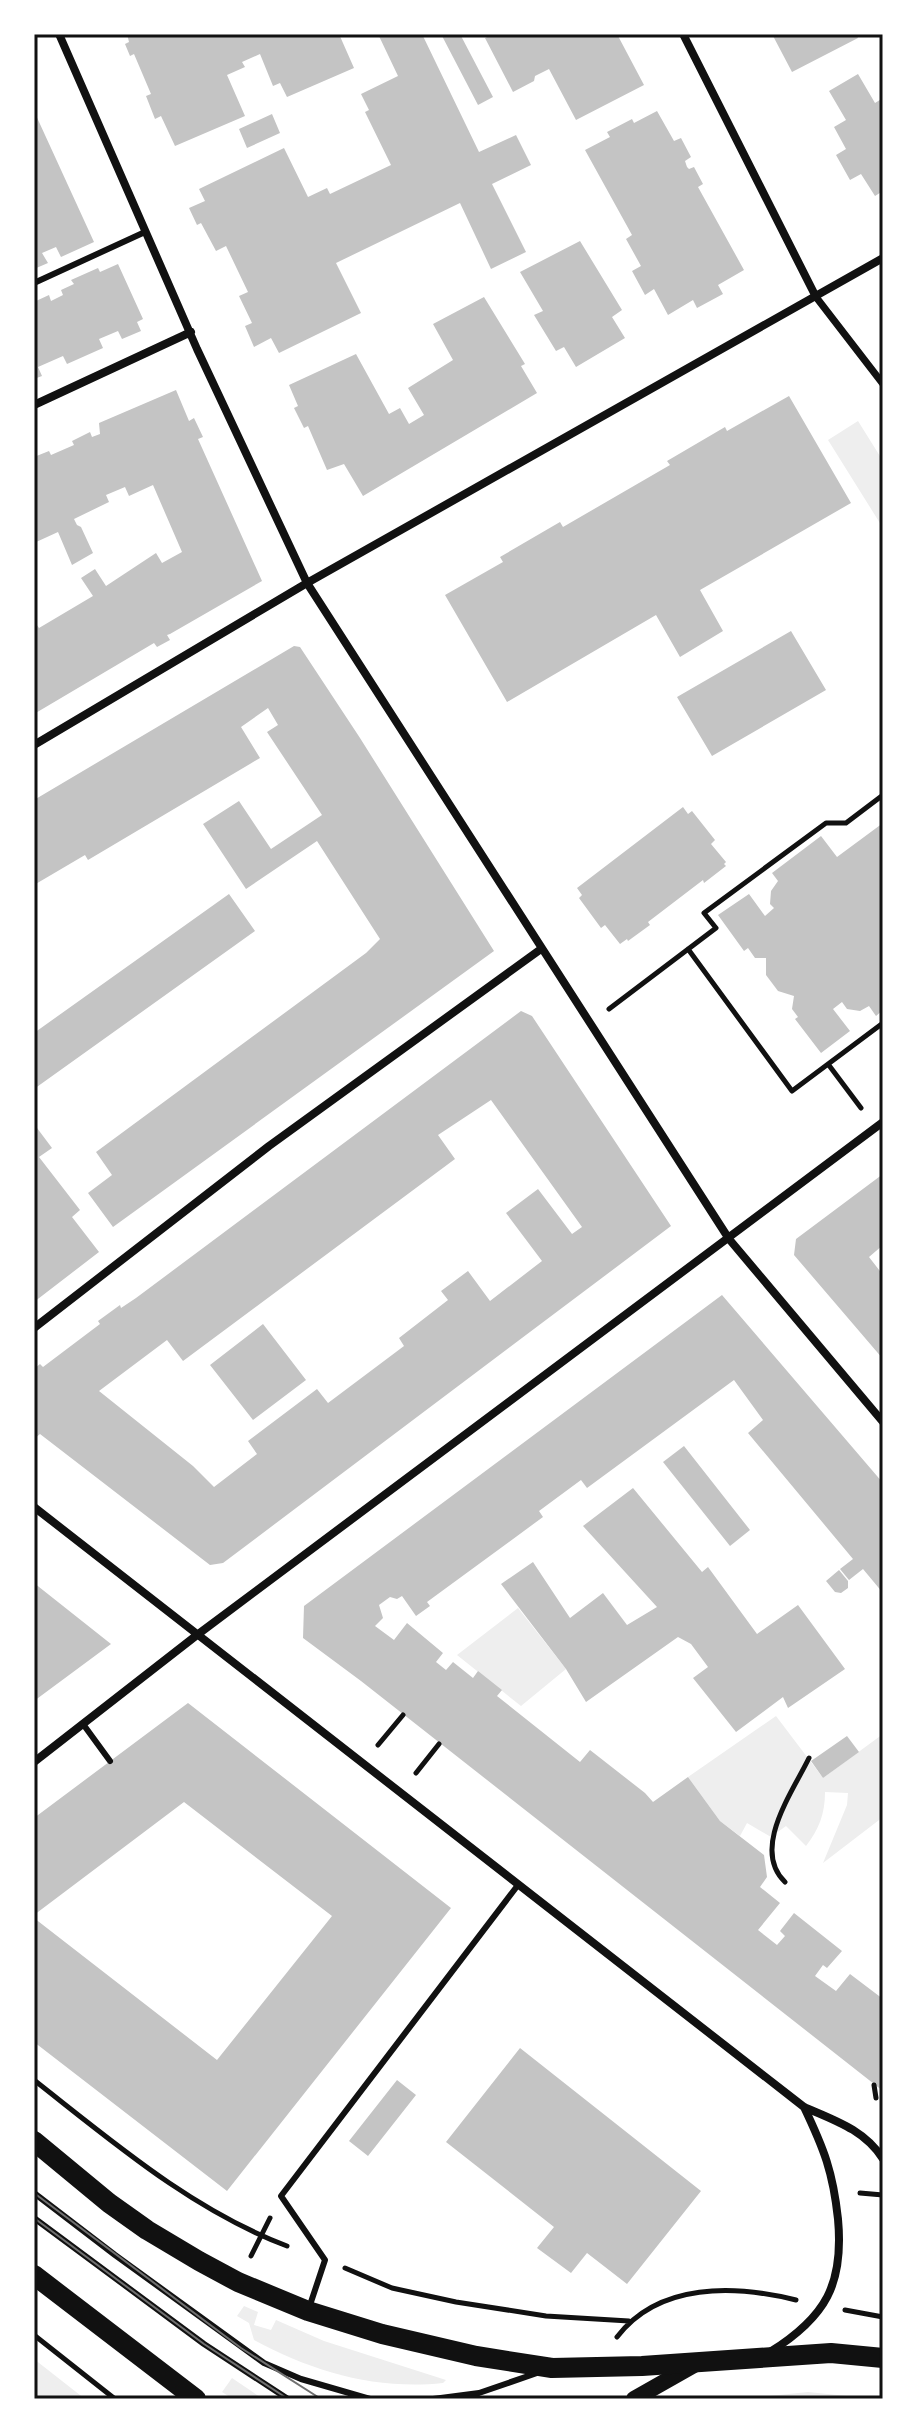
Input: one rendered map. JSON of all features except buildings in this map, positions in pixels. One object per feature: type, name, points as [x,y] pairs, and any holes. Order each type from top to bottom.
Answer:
[{"type":"main road","points":[[34,2141],[147,2230],[238,2282],[308,2311],[371,2331],[476,2356],[552,2368],[840,2353],[883,2358]]},
{"type":"main road","points":[[34,2275],[196,2399]]},
{"type":"main road","points":[[634,2399],[699,2362]]},
{"type":"street","points":[[59,34],[197,349],[307,583],[729,1239],[883,1422]]},
{"type":"street","points":[[683,34],[816,297],[883,384]]},
{"type":"street","points":[[34,745],[307,583],[883,258]]},
{"type":"street","points":[[34,405],[191,332]]},
{"type":"street","points":[[34,1328],[269,1146],[541,949]]},
{"type":"street","points":[[34,1762],[197,1635],[879,1125]]},
{"type":"street","points":[[34,1507],[804,2107],[854,2129],[873,2144],[883,2159]]},
{"type":"street","points":[[762,2357],[796,2333],[822,2306],[836,2279],[839,2235],[835,2190],[825,2151],[804,2107]]},
{"type":"lane","points":[[34,283],[145,232]]},
{"type":"lane","points":[[83,1724],[110,1761]]},
{"type":"lane","points":[[308,2311],[325,2260],[281,2196],[518,1885]]},
{"type":"lane","points":[[34,2193],[264,2363],[301,2379],[370,2399]]},
{"type":"lane","points":[[34,2218],[204,2344],[288,2399]]},
{"type":"lane","points":[[433,2399],[479,2393],[552,2368]]},
{"type":"path","points":[[589,1024],[716,928],[704,913],[826,823],[846,823],[883,795]]},
{"type":"path","points":[[688,949],[792,1091],[883,1023]]},
{"type":"path","points":[[828,1064],[879,1125]]},
{"type":"path","points":[[362,1764],[403,1715]]},
{"type":"path","points":[[400,1793],[439,1744]]},
{"type":"path","points":[[785,1882],[775,1872],[771,1837],[809,1758]]},
{"type":"path","points":[[874,2085],[876,2098]]},
{"type":"path","points":[[629,2321],[668,2298],[731,2289],[883,2317]]},
{"type":"path","points":[[34,2335],[115,2399]]},
{"type":"shaded area","points":[[858,421],[883,461],[883,528],[828,440]]},
{"type":"shaded area","points":[[518,1608],[566,1669],[521,1706],[457,1655]]},
{"type":"shaded area","points":[[776,1716],[823,1778],[883,1734],[883,1817],[823,1863],[847,1805],[848,1793],[825,1792],[820,1821],[806,1846],[786,1826],[771,1837],[747,1823],[740,1836],[720,1821],[688,1777]]},
{"type":"shaded area","points":[[244,2306],[258,2312],[254,2325],[271,2330],[276,2320],[324,2341],[446,2380],[443,2383],[394,2384],[322,2370],[254,2340],[249,2323],[237,2316]]},
{"type":"shaded area","points":[[34,2359],[85,2399],[34,2399]]},
{"type":"shaded area","points":[[232,2378],[263,2399],[233,2399],[222,2392]]},
{"type":"shaded area","points":[[808,2392],[876,2399],[741,2399]]},
{"type":"tram line","points":[[34,2193],[241,2348],[321,2399]]},
{"type":"tram line","points":[[34,2218],[204,2344],[288,2399]]}]
